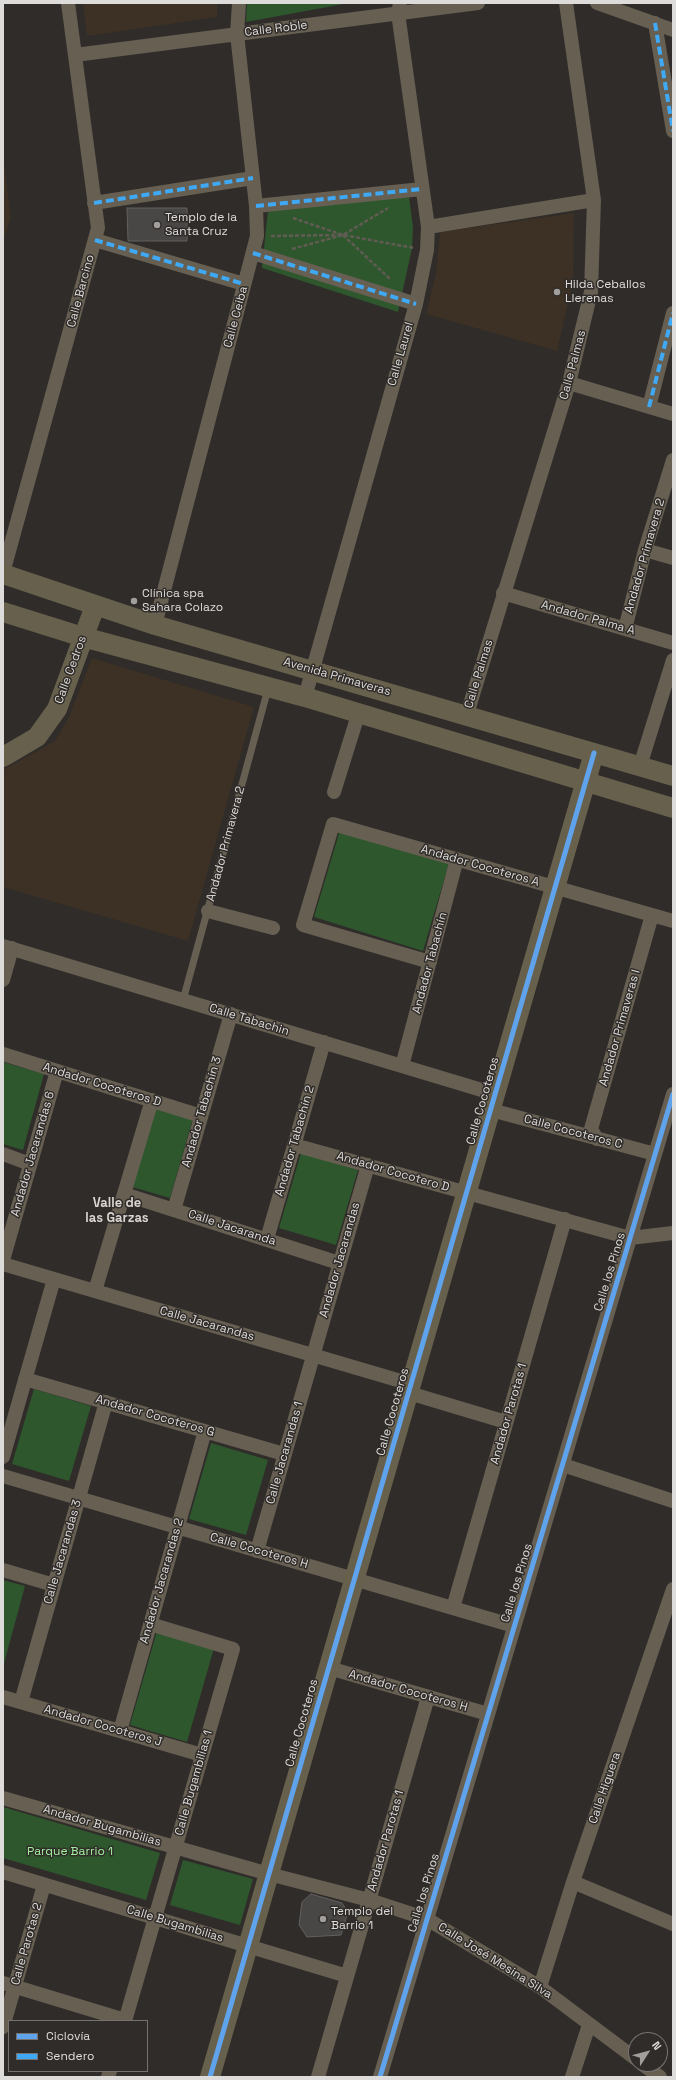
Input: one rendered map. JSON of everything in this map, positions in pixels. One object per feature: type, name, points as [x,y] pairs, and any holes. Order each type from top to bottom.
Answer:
[{"type":"street","name":"Calle Barcino","points":[[3,574],[98,228],[68,3]]},
{"type":"street","name":"Calle Ceiba","points":[[155,625],[244,284],[259,255],[256,206],[237,34],[239,3]]},
{"type":"street","name":"Calle Roble","points":[[75,55],[237,34],[399,8],[478,3]]},
{"type":"street","name":"Calle Palmas","points":[[467,714],[503,593],[569,383],[591,292],[594,200],[566,3]]},
{"type":"street","points":[[596,3],[673,30]]},
{"type":"street","name":"Calle Laurel","points":[[305,697],[416,304],[427,250],[428,227],[399,8]]},
{"type":"street","points":[[655,23],[673,131]]},
{"type":"street","points":[[94,203],[253,178]]},
{"type":"street","points":[[256,206],[422,189]]},
{"type":"street","points":[[428,227],[594,200]]},
{"type":"street","points":[[95,240],[244,284]]},
{"type":"street","points":[[259,255],[416,304]]},
{"type":"street","points":[[648,407],[673,313]]},
{"type":"street","points":[[569,383],[673,414]]},
{"type":"street","name":"Andador Primavera 2","points":[[625,629],[645,550],[673,460]]},
{"type":"street","points":[[645,550],[673,558]]},
{"type":"street","name":"Avenida Primaveras","points":[[3,574],[155,625],[467,714],[673,776]]},
{"type":"street","name":"Andador Palma A","points":[[503,593],[673,643]]},
{"type":"street","name":"Calle Cedros","points":[[3,757],[37,737],[57,709],[95,606]]},
{"type":"street","points":[[3,612],[83,637],[305,697],[358,715],[586,781],[673,808]]},
{"type":"street","points":[[640,766],[673,660]]},
{"type":"street","points":[[334,792],[358,715]]},
{"type":"street","name":"Calle Cocoteros","points":[[210,2077],[594,753]]},
{"type":"street","name":"Andador Cocoteros A","points":[[430,962],[303,925],[333,824],[673,921]]},
{"type":"street","name":"Andador Tabachín","points":[[402,1066],[457,859]]},
{"type":"street","points":[[208,911],[273,928]]},
{"type":"street","name":"Andador Primaveras I","points":[[597,1138],[591,1129],[652,915]]},
{"type":"street","points":[[3,980],[8,947]]},
{"type":"street","name":"Calle Tabachin","points":[[8,947],[402,1066],[493,1102]]},
{"type":"street","name":"Andador Tabachín 3","points":[[174,1210],[231,1014]]},
{"type":"street","name":"Andador Tabachín 2","points":[[267,1240],[324,1042]]},
{"type":"street","name":"Andador Cocoteros D","points":[[3,1054],[201,1116]]},
{"type":"street","name":"Andador Jacarandas 6","points":[[3,1260],[57,1071]]},
{"type":"street","name":"Calle los Pinos","points":[[380,2077],[673,1094]]},
{"type":"street","points":[[95,1291],[152,1100]]},
{"type":"street","name":"Calle Cocoteros C","points":[[493,1102],[597,1138],[655,1154]]},
{"type":"street","name":"Andador Cocotero D","points":[[294,1144],[630,1238]]},
{"type":"street","points":[[3,1154],[30,1164]]},
{"type":"street","name":"Andador Jacarandas","points":[[312,1355],[368,1165]]},
{"type":"street","name":"Calle Jacaranda","points":[[124,1194],[340,1263]]},
{"type":"street","name":"Andador Parotas 1","points":[[453,1608],[565,1220]]},
{"type":"street","points":[[630,1238],[673,1233]]},
{"type":"street","name":"Calle Jacarandas","points":[[3,1264],[312,1355],[506,1422]]},
{"type":"street","points":[[3,1457],[54,1279]]},
{"type":"street","name":"Calle Jacarandas 1","points":[[257,1551],[312,1355]]},
{"type":"street","name":"Andador Cocoteros G","points":[[25,1378],[284,1454]]},
{"type":"street","name":"Calle Jacarandas 3","points":[[21,1702],[106,1402]]},
{"type":"street","name":"Andador Jacarandas 2","points":[[120,1731],[205,1431]]},
{"type":"street","points":[[562,1465],[673,1502]]},
{"type":"street","name":"Calle Cocoteros H","points":[[3,1476],[514,1626]]},
{"type":"street","points":[[3,1570],[54,1585]]},
{"type":"street","name":"Calle Higuera","points":[[540,1987],[573,1882],[673,1589]]},
{"type":"street","name":"Calle Bugambilias 1","points":[[150,1624],[233,1649],[155,1918]]},
{"type":"street","name":"Andador Cocoteros H","points":[[329,1668],[488,1714]]},
{"type":"street","name":"Andador Cocoteros J","points":[[3,1697],[202,1755]]},
{"type":"street","name":"Andador Parotas 1","points":[[318,2077],[428,1697]]},
{"type":"street","name":"Andador Bugambilias","points":[[3,1798],[269,1874]]},
{"type":"street","name":"Calle Bugambilias","points":[[3,1872],[347,1976]]},
{"type":"street","name":"Calle José Mesina Silva","points":[[269,1874],[369,1900],[427,1919],[540,1987],[628,2053]]},
{"type":"street","points":[[573,1882],[673,1924]]},
{"type":"street","name":"Calle Parotas 2","points":[[3,2027],[9,1984],[44,1885]]},
{"type":"street","points":[[125,2020],[155,1918]]},
{"type":"street","points":[[9,1984],[122,2020]]},
{"type":"street","points":[[572,2077],[590,2025]]},
{"type":"lane","name":"Andador Primavera 2","points":[[183,1000],[268,687]]},
{"type":"path","points":[[259,255],[343,235],[389,208]]},
{"type":"path","points":[[291,218],[343,235],[427,250]]},
{"type":"path","points":[[257,236],[343,235],[396,285]]},
{"type":"shaded area","points":[[83,3],[217,3],[217,17],[87,36]]},
{"type":"shaded area","points":[[3,157],[11,217],[3,242]]},
{"type":"shaded area","points":[[574,213],[573,282],[557,351],[426,314],[436,274],[440,232]]},
{"type":"shaded area","points":[[92,658],[254,707],[188,941],[3,887],[3,770],[55,741],[68,719]]},
{"type":"green space","points":[[247,3],[349,3],[246,22]]},
{"type":"green space","points":[[409,196],[413,228],[412,248],[398,312],[262,268],[268,210]]},
{"type":"green space","points":[[340,830],[449,863],[423,951],[314,917]]},
{"type":"green space","points":[[3,1062],[44,1074],[23,1150],[3,1144]]},
{"type":"green space","points":[[156,1107],[193,1118],[170,1198],[132,1187]]},
{"type":"green space","points":[[301,1153],[358,1170],[336,1245],[279,1228]]},
{"type":"green space","points":[[34,1389],[91,1406],[69,1481],[12,1464]]},
{"type":"green space","points":[[211,1443],[268,1460],[246,1535],[189,1519]]},
{"type":"green space","points":[[3,1580],[25,1586],[3,1667]]},
{"type":"green space","points":[[157,1631],[214,1648],[187,1742],[130,1725]]},
{"type":"green space","name":"Parque Barrio 1","points":[[3,1807],[160,1853],[146,1900],[3,1858]]},
{"type":"green space","points":[[183,1860],[253,1879],[240,1925],[170,1905]]},
{"type":"building","name":"Templo de la Santa Cruz","points":[[127,208],[187,208],[187,241],[128,241]]},
{"type":"building","name":"Templo del Barrio 1","points":[[311,1894],[342,1903],[348,1912],[341,1935],[307,1937],[299,1925],[302,1902]]},
{"type":"marked path","points":[[655,23],[673,131]]},
{"type":"marked path","points":[[94,203],[253,178]]},
{"type":"marked path","points":[[256,206],[422,189]]},
{"type":"marked path","points":[[95,240],[244,284]]},
{"type":"marked path","points":[[253,253],[416,304]]},
{"type":"marked path","points":[[649,407],[673,313]]},
{"type":"cycle path","points":[[210,2077],[594,753]]},
{"type":"cycle path","points":[[380,2077],[673,1094]]},
{"type":"place","name":"Templo de la Santa Cruz","points":[[157,225]]},
{"type":"place","name":"Hilda Ceballos Llerenas","points":[[557,292]]},
{"type":"place","name":"Clínica spa Sahara Colazo","points":[[134,601]]},
{"type":"place","name":"Templo del Barrio 1","points":[[323,1919]]},
{"type":"district","name":"Valle de las Garzas","points":[[117,1210]]}]
